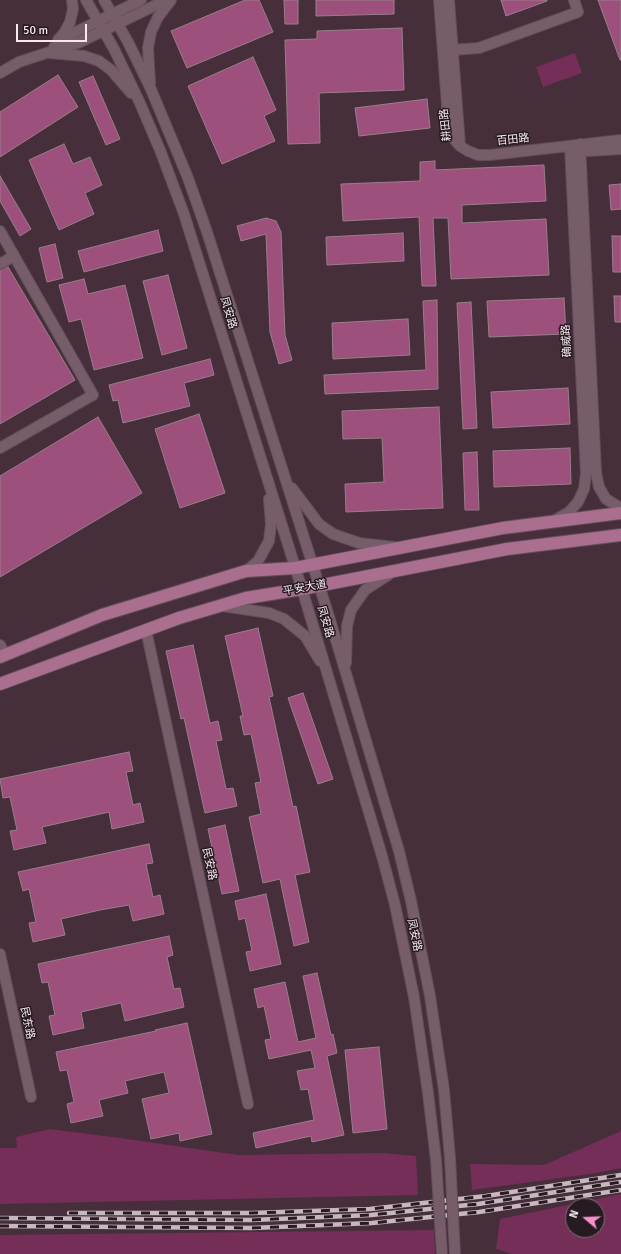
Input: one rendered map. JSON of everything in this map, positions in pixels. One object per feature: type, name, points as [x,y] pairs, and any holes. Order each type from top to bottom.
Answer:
[{"type":"main road","name":"平安大道","points":[[2,652],[102,615],[246,571],[295,568],[503,528],[621,514]]},
{"type":"main road","name":"平安大道","points":[[0,684],[146,630],[246,598],[302,589],[507,549],[621,535]]},
{"type":"street","points":[[45,53],[68,28],[72,16],[72,0]]},
{"type":"street","name":"凤安路","points":[[86,0],[139,101],[160,150],[184,214],[302,589],[382,856],[395,905],[412,990],[428,1093],[436,1160],[442,1254]]},
{"type":"street","name":"凤安路","points":[[104,0],[150,87],[188,178],[207,232],[320,585],[399,851],[411,901],[430,996],[444,1090],[450,1158],[455,1254]]},
{"type":"street","points":[[45,53],[74,33],[140,0]]},
{"type":"street","points":[[0,73],[19,62],[80,42],[166,0]]},
{"type":"street","points":[[150,87],[148,48],[150,32],[158,17],[171,0]]},
{"type":"street","name":"耕田路","points":[[439,0],[448,118],[452,134],[460,146]]},
{"type":"street","name":"耕田路","points":[[448,0],[460,146]]},
{"type":"street","points":[[452,50],[479,48],[578,12],[574,0]]},
{"type":"street","points":[[45,53],[84,56],[98,61],[111,70],[139,101]]},
{"type":"street","name":"百田路","points":[[580,147],[621,140]]},
{"type":"street","name":"百田路","points":[[460,146],[468,151],[484,155],[570,146],[621,149]]},
{"type":"street","name":"确威路","points":[[554,521],[569,512],[578,502],[584,489],[586,473],[570,146]]},
{"type":"street","name":"确威路","points":[[580,147],[596,472],[599,487],[606,499],[621,508]]},
{"type":"street","points":[[0,231],[93,395],[0,448]]},
{"type":"street","points":[[0,264],[14,256]]},
{"type":"street","points":[[287,481],[316,521],[333,534],[359,543],[402,547]]},
{"type":"street","points":[[246,571],[258,561],[269,541],[271,524],[268,483]]},
{"type":"street","points":[[346,672],[347,626],[355,603],[371,585],[397,570]]},
{"type":"street","points":[[220,606],[269,613],[292,623],[305,636],[328,676]]},
{"type":"street","name":"民安路","points":[[146,630],[248,1104]]},
{"type":"street","name":"民东路","points":[[0,954],[31,1097]]},
{"type":"shaded area","points":[[575,53],[582,73],[543,87],[536,67]]},
{"type":"shaded area","points":[[50,1129],[238,1155],[384,1153],[416,1156],[418,1195],[0,1204],[0,1148],[17,1148],[16,1137]]},
{"type":"shaded area","points":[[621,1131],[621,1168],[590,1174],[472,1190],[470,1164],[544,1165]]},
{"type":"shaded area","points":[[621,1194],[621,1254],[512,1254],[496,1249],[500,1219],[565,1206],[565,1238],[605,1238],[605,1198],[602,1198]]},
{"type":"shaded area","points":[[434,1230],[435,1254],[0,1254],[0,1235]]},
{"type":"building","points":[[245,0],[259,0],[273,32],[187,68],[171,31]]},
{"type":"building","points":[[284,0],[298,0],[298,24],[285,24]]},
{"type":"building","points":[[316,0],[394,0],[394,14],[316,16]]},
{"type":"building","points":[[501,0],[547,0],[547,1],[506,16]]},
{"type":"building","points":[[598,0],[621,0],[621,60],[620,60]]},
{"type":"building","points":[[402,28],[404,90],[319,93],[320,143],[288,144],[285,40],[317,39],[317,31]]},
{"type":"building","points":[[253,57],[276,110],[264,116],[275,141],[222,164],[188,86]]},
{"type":"building","points":[[58,75],[78,107],[0,157],[0,112]]},
{"type":"building","points":[[93,76],[120,139],[106,145],[79,82]]},
{"type":"building","points":[[427,99],[430,128],[359,136],[355,108]]},
{"type":"building","points":[[64,144],[73,164],[90,157],[102,185],[85,193],[94,214],[59,230],[29,160]]},
{"type":"building","points":[[435,161],[435,170],[544,165],[546,201],[462,205],[462,223],[546,219],[549,275],[451,279],[448,218],[433,218],[436,286],[422,286],[419,217],[343,221],[341,184],[420,181],[420,162]]},
{"type":"building","points":[[0,176],[31,229],[20,236],[0,201]]},
{"type":"building","points":[[621,184],[621,209],[611,210],[609,185]]},
{"type":"building","points":[[266,218],[276,221],[281,232],[285,335],[292,360],[279,364],[270,332],[266,234],[241,241],[237,226]]},
{"type":"building","points":[[158,230],[163,251],[84,272],[78,251]]},
{"type":"building","points":[[403,233],[404,261],[327,265],[326,237]]},
{"type":"building","points":[[612,236],[621,236],[621,272],[613,272]]},
{"type":"building","points":[[55,244],[63,278],[47,282],[39,248]]},
{"type":"building","points":[[8,267],[75,380],[0,424],[0,270]]},
{"type":"building","points":[[168,275],[187,348],[162,355],[143,281]]},
{"type":"building","points":[[84,279],[88,294],[125,285],[143,358],[94,370],[81,319],[69,322],[59,285]]},
{"type":"building","points":[[614,296],[621,296],[621,322],[615,322]]},
{"type":"building","points":[[564,298],[566,334],[489,337],[487,301]]},
{"type":"building","points":[[437,300],[438,389],[325,394],[324,375],[426,370],[423,301]]},
{"type":"building","points":[[471,302],[477,428],[463,429],[457,303]]},
{"type":"building","points":[[408,319],[410,355],[333,359],[332,323]]},
{"type":"building","points":[[210,359],[214,375],[184,383],[190,406],[123,423],[118,400],[113,401],[109,385]]},
{"type":"building","points":[[568,388],[570,424],[493,428],[491,392]]},
{"type":"building","points":[[439,407],[443,508],[346,512],[345,484],[384,482],[382,438],[343,439],[342,411]]},
{"type":"building","points":[[199,414],[225,493],[180,508],[155,429]]},
{"type":"building","points":[[98,417],[142,493],[0,577],[0,476]]},
{"type":"building","points":[[570,448],[571,484],[494,487],[493,451]]},
{"type":"building","points":[[477,452],[479,510],[465,510],[463,453]]},
{"type":"building","points":[[258,628],[273,696],[269,697],[293,807],[296,806],[310,872],[295,875],[309,942],[294,946],[280,879],[263,883],[249,817],[261,814],[255,783],[261,782],[251,734],[244,735],[240,716],[243,716],[225,636]]},
{"type":"building","points":[[193,645],[210,723],[218,721],[222,740],[216,741],[226,789],[233,788],[237,806],[205,813],[184,718],[181,719],[166,651]]},
{"type":"building","points":[[303,693],[333,779],[318,784],[288,698]]},
{"type":"building","points":[[129,752],[133,771],[126,772],[133,805],[140,803],[144,822],[112,829],[109,812],[42,827],[46,843],[14,850],[10,831],[17,830],[10,797],[3,798],[0,779]]},
{"type":"building","points":[[225,825],[239,891],[222,894],[208,829]]},
{"type":"building","points":[[149,844],[153,863],[146,864],[153,897],[160,895],[164,914],[133,921],[129,905],[100,910],[61,919],[65,935],[33,942],[29,923],[36,922],[29,889],[23,891],[18,872]]},
{"type":"building","points":[[266,894],[281,964],[250,971],[246,952],[252,951],[245,918],[239,920],[235,901]]},
{"type":"building","points":[[169,936],[173,955],[167,957],[174,989],[180,988],[184,1007],[125,1021],[121,1003],[81,1012],[84,1028],[53,1035],[49,1016],[55,1015],[48,982],[42,983],[38,964]]},
{"type":"building","points":[[317,973],[331,1035],[333,1034],[337,1053],[327,1056],[344,1135],[312,1142],[311,1136],[256,1148],[253,1133],[314,1120],[308,1089],[301,1090],[297,1071],[315,1068],[311,1050],[269,1059],[265,1040],[271,1039],[264,1006],[258,1008],[254,989],[285,982],[298,1042],[316,1038],[303,976]]},
{"type":"building","points":[[187,1023],[212,1134],[180,1141],[179,1133],[151,1139],[142,1099],[169,1093],[164,1072],[125,1081],[128,1093],[99,1100],[103,1116],[71,1123],[67,1104],[74,1102],[67,1070],[60,1071],[56,1052]]},
{"type":"building","points":[[379,1047],[387,1129],[353,1133],[345,1050]]},
{"type":"railway","points":[[69,1213],[252,1213],[370,1209],[486,1196],[621,1175]]},
{"type":"railway","points":[[0,1218],[252,1220],[371,1215],[478,1204],[621,1182]]},
{"type":"railway","points":[[0,1226],[252,1228],[372,1223],[479,1212],[621,1190]]}]
